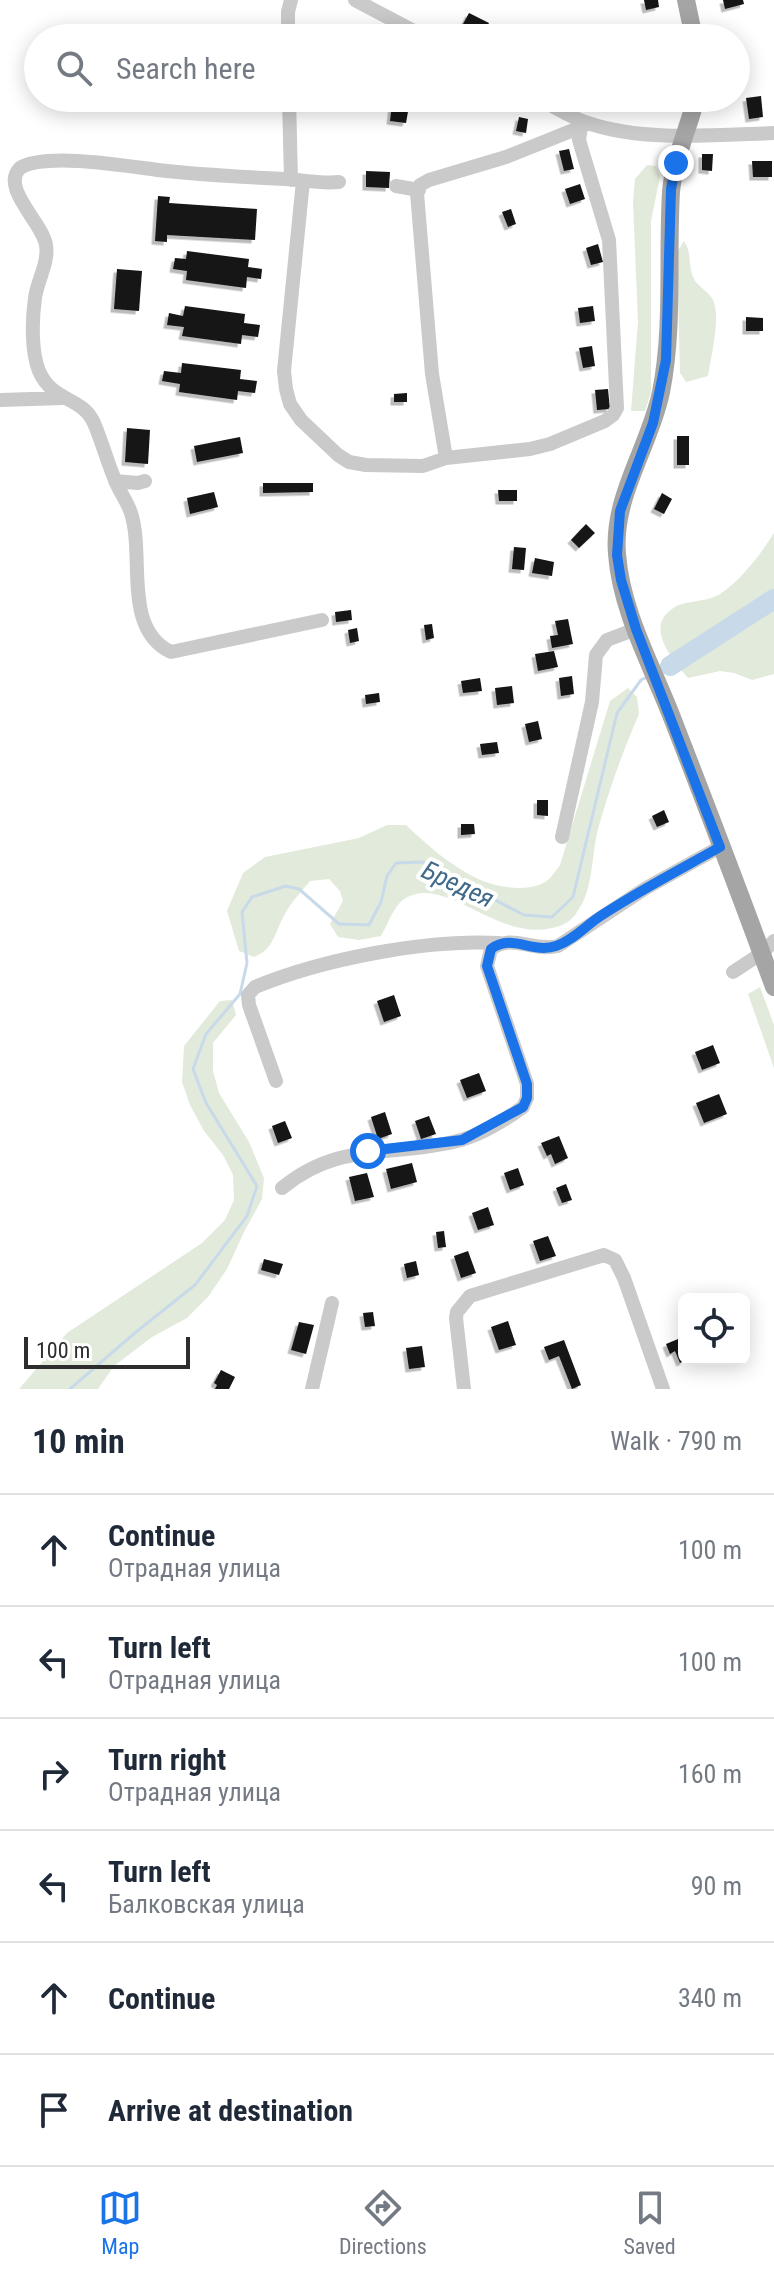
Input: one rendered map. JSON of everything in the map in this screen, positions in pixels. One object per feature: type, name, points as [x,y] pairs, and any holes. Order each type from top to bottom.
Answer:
[{"type":"main road","points":[[686,0],[687,24]]},
{"type":"main road","points":[[691,112],[682,137],[671,189],[666,360],[661,392],[653,423],[620,511],[616,533],[621,580],[636,629],[720,847],[768,947],[774,987]]},
{"type":"street","points":[[288,24],[291,0]]},
{"type":"street","points":[[355,0],[400,24]]},
{"type":"street","points":[[290,112],[297,180],[284,371],[290,404],[301,420],[338,455],[349,462],[366,465],[423,466],[446,458],[550,444],[613,415],[617,408],[609,240],[579,140],[583,125]]},
{"type":"street","points":[[561,112],[583,125],[682,137],[774,133]]},
{"type":"street","points":[[446,458],[432,374],[419,190],[429,180],[506,157],[583,125]]},
{"type":"street","points":[[322,620],[171,652],[159,646],[147,629],[140,606],[131,514],[88,413],[78,403],[63,398],[51,389],[39,371],[35,356],[35,298],[47,249],[41,233],[10,187],[13,175],[19,169],[47,161],[89,162],[206,175],[339,182]]},
{"type":"street","points":[[396,186],[419,190]]},
{"type":"street","points":[[0,400],[63,398]]},
{"type":"street","points":[[115,481],[145,481]]},
{"type":"street","points":[[562,837],[592,702],[596,655],[607,640],[636,629]]},
{"type":"street","points":[[276,1081],[249,1005],[248,995],[255,987],[321,966],[403,949],[512,941],[543,949],[558,946],[610,910],[720,847]]},
{"type":"street","points":[[282,1188],[316,1164],[368,1151],[462,1140],[523,1107],[527,1084],[487,966],[491,949],[499,943]]},
{"type":"street","points":[[733,972],[768,947]]},
{"type":"street","points":[[464,1389],[456,1318],[464,1301],[470,1296],[604,1255],[615,1260],[624,1278],[663,1389]]},
{"type":"street","points":[[312,1389],[332,1303]]},
{"type":"green space","points":[[647,165],[656,166],[660,177],[651,221],[651,392],[645,411],[631,411],[638,322],[633,202],[635,179]]},
{"type":"green space","points":[[684,241],[693,277],[713,300],[716,316],[708,376],[686,382],[680,373],[677,252]]},
{"type":"green space","points":[[774,533],[774,674],[752,680],[720,671],[688,678],[664,644],[661,625],[664,617],[677,606],[715,597],[728,588],[750,566]]},
{"type":"green space","points":[[628,688],[637,697],[639,714],[602,814],[586,893],[575,915],[566,923],[531,930],[491,918],[435,894],[419,893],[400,903],[381,936],[359,940],[338,937],[330,924],[343,901],[340,891],[329,879],[310,881],[288,908],[270,944],[261,954],[254,957],[239,951],[227,911],[243,873],[265,857],[359,838],[387,825],[406,825],[448,861],[484,881],[522,888],[548,880],[560,865],[610,701]]},
{"type":"green space","points":[[760,987],[774,1025],[774,1068],[748,994]]},
{"type":"green space","points":[[232,1000],[236,1015],[213,1043],[213,1071],[219,1093],[249,1142],[264,1178],[262,1199],[227,1269],[208,1297],[187,1318],[152,1337],[114,1366],[98,1389],[19,1389],[67,1333],[202,1243],[225,1220],[234,1200],[233,1175],[223,1155],[204,1131],[182,1082],[184,1046],[220,1001]]},
{"type":"building","points":[[644,0],[658,0],[659,7],[646,10]]},
{"type":"building","points":[[723,0],[743,0],[744,4],[725,9]]},
{"type":"building","points":[[469,13],[489,23],[488,24],[463,24]]},
{"type":"building","points":[[761,96],[763,117],[749,119],[750,97]]},
{"type":"building","points":[[391,112],[408,112],[406,123],[390,121]]},
{"type":"building","points":[[519,117],[528,119],[526,133],[516,131]]},
{"type":"building","points":[[569,149],[574,169],[564,171],[559,151]]},
{"type":"building","points":[[702,154],[713,154],[712,171],[702,170]]},
{"type":"building","points":[[752,161],[772,161],[772,177],[753,177]]},
{"type":"building","points":[[366,171],[390,172],[389,188],[366,187]]},
{"type":"building","points":[[580,184],[585,199],[570,204],[565,189]]},
{"type":"building","points":[[158,196],[170,197],[169,203],[257,209],[255,240],[167,235],[167,242],[155,241]]},
{"type":"building","points":[[511,209],[516,224],[508,227],[502,212]]},
{"type":"building","points":[[598,244],[603,262],[591,265],[586,248]]},
{"type":"building","points":[[187,251],[249,259],[248,267],[262,269],[261,279],[247,277],[246,288],[186,280],[187,271],[173,269],[175,258],[186,259]]},
{"type":"building","points":[[117,269],[142,271],[139,311],[114,309]]},
{"type":"building","points":[[185,306],[245,314],[244,323],[260,325],[258,337],[242,335],[241,344],[182,336],[184,327],[167,325],[169,313],[183,316]]},
{"type":"building","points":[[593,306],[595,321],[580,323],[578,308]]},
{"type":"building","points":[[746,317],[763,318],[763,331],[746,331]]},
{"type":"building","points":[[592,346],[595,366],[583,368],[579,348]]},
{"type":"building","points":[[182,363],[241,370],[240,379],[257,381],[255,393],[238,391],[237,400],[179,392],[180,384],[162,381],[164,371],[181,373]]},
{"type":"building","points":[[608,389],[610,409],[597,410],[595,390]]},
{"type":"building","points":[[407,393],[407,402],[394,402],[394,394]]},
{"type":"building","points":[[127,428],[150,430],[148,464],[125,462]]},
{"type":"building","points":[[677,436],[689,436],[689,465],[677,465]]},
{"type":"building","points":[[240,437],[243,453],[197,462],[194,446]]},
{"type":"building","points":[[263,483],[313,483],[313,492],[263,493]]},
{"type":"building","points":[[498,490],[517,490],[517,501],[499,501]]},
{"type":"building","points":[[214,492],[218,507],[190,514],[187,498]]},
{"type":"building","points":[[662,493],[672,499],[664,514],[654,509]]},
{"type":"building","points":[[586,524],[595,533],[579,548],[571,540]]},
{"type":"building","points":[[514,547],[526,548],[524,570],[512,569]]},
{"type":"building","points":[[535,558],[554,562],[552,576],[532,573]]},
{"type":"building","points":[[351,610],[352,620],[336,622],[335,612]]},
{"type":"building","points":[[568,619],[573,644],[552,648],[550,636],[558,635],[555,621]]},
{"type":"building","points":[[432,624],[434,638],[426,640],[424,625]]},
{"type":"building","points":[[357,628],[359,641],[350,643],[348,630]]},
{"type":"building","points":[[554,651],[558,667],[538,671],[535,654]]},
{"type":"building","points":[[572,676],[574,694],[561,696],[559,678]]},
{"type":"building","points":[[480,678],[482,691],[463,693],[461,681]]},
{"type":"building","points":[[512,686],[514,703],[497,705],[495,688]]},
{"type":"building","points":[[379,693],[380,702],[366,704],[365,695]]},
{"type":"building","points":[[538,721],[542,739],[529,742],[525,724]]},
{"type":"building","points":[[497,742],[499,753],[482,755],[480,744]]},
{"type":"building","points":[[537,800],[548,800],[548,816],[537,815]]},
{"type":"building","points":[[664,810],[669,822],[657,827],[652,816]]},
{"type":"building","points":[[461,824],[474,824],[475,834],[461,835]]},
{"type":"building","points":[[394,995],[401,1016],[384,1022],[377,1001]]},
{"type":"building","points":[[713,1045],[720,1063],[702,1070],[695,1052]]},
{"type":"building","points":[[479,1073],[486,1091],[467,1098],[460,1080]]},
{"type":"building","points":[[719,1094],[727,1114],[704,1123],[696,1103]]},
{"type":"building","points":[[385,1112],[392,1134],[378,1139],[371,1117]]},
{"type":"building","points":[[429,1116],[436,1134],[421,1139],[415,1121]]},
{"type":"building","points":[[285,1121],[292,1138],[278,1143],[272,1126]]},
{"type":"building","points":[[559,1136],[568,1158],[555,1164],[541,1143]]},
{"type":"building","points":[[412,1163],[417,1182],[391,1189],[386,1169]]},
{"type":"building","points":[[518,1168],[524,1185],[510,1190],[504,1173]]},
{"type":"building","points":[[367,1173],[374,1197],[355,1201],[349,1177]]},
{"type":"building","points":[[566,1184],[572,1200],[562,1203],[556,1188]]},
{"type":"building","points":[[488,1207],[494,1225],[478,1230],[472,1213]]},
{"type":"building","points":[[444,1231],[446,1247],[438,1248],[436,1232]]},
{"type":"building","points":[[548,1236],[556,1256],[540,1261],[533,1241]]},
{"type":"building","points":[[468,1251],[476,1273],[461,1278],[454,1256]]},
{"type":"building","points":[[264,1259],[283,1264],[279,1275],[261,1270]]},
{"type":"building","points":[[416,1261],[419,1275],[407,1278],[404,1264]]},
{"type":"building","points":[[373,1312],[375,1326],[365,1327],[363,1313]]},
{"type":"building","points":[[508,1321],[516,1345],[499,1350],[491,1327]]},
{"type":"building","points":[[299,1322],[314,1325],[306,1354],[291,1350]]},
{"type":"building","points":[[678,1339],[678,1358],[675,1351],[670,1354],[666,1344]]},
{"type":"building","points":[[564,1340],[581,1385],[572,1389],[559,1356],[549,1360],[544,1347]]},
{"type":"building","points":[[422,1346],[425,1367],[409,1369],[406,1348]]},
{"type":"building","points":[[221,1370],[235,1377],[229,1389],[215,1389],[217,1385],[214,1383]]},
{"type":"waterway","points":[[670,666],[774,599]]},
{"type":"waterway","name":"Бредея","points":[[661,670],[670,666]]},
{"type":"waterway","name":"Бредея","points":[[70,1389],[195,1285],[247,1216],[257,1186],[206,1103],[193,1069],[206,1034],[240,994],[247,963],[242,912],[252,897],[286,886],[299,889],[339,924],[369,925],[381,902],[387,876],[396,863],[422,862],[524,915],[552,917],[573,897],[617,713],[641,680],[647,677]]},
{"type":"route","points":[[368,1151],[452,1143],[523,1107],[527,1084],[487,966],[491,949],[499,943],[512,941],[543,949],[558,946],[646,888],[720,847],[636,629],[617,555],[616,533],[620,511],[653,423],[666,360],[671,189],[676,163]]}]
